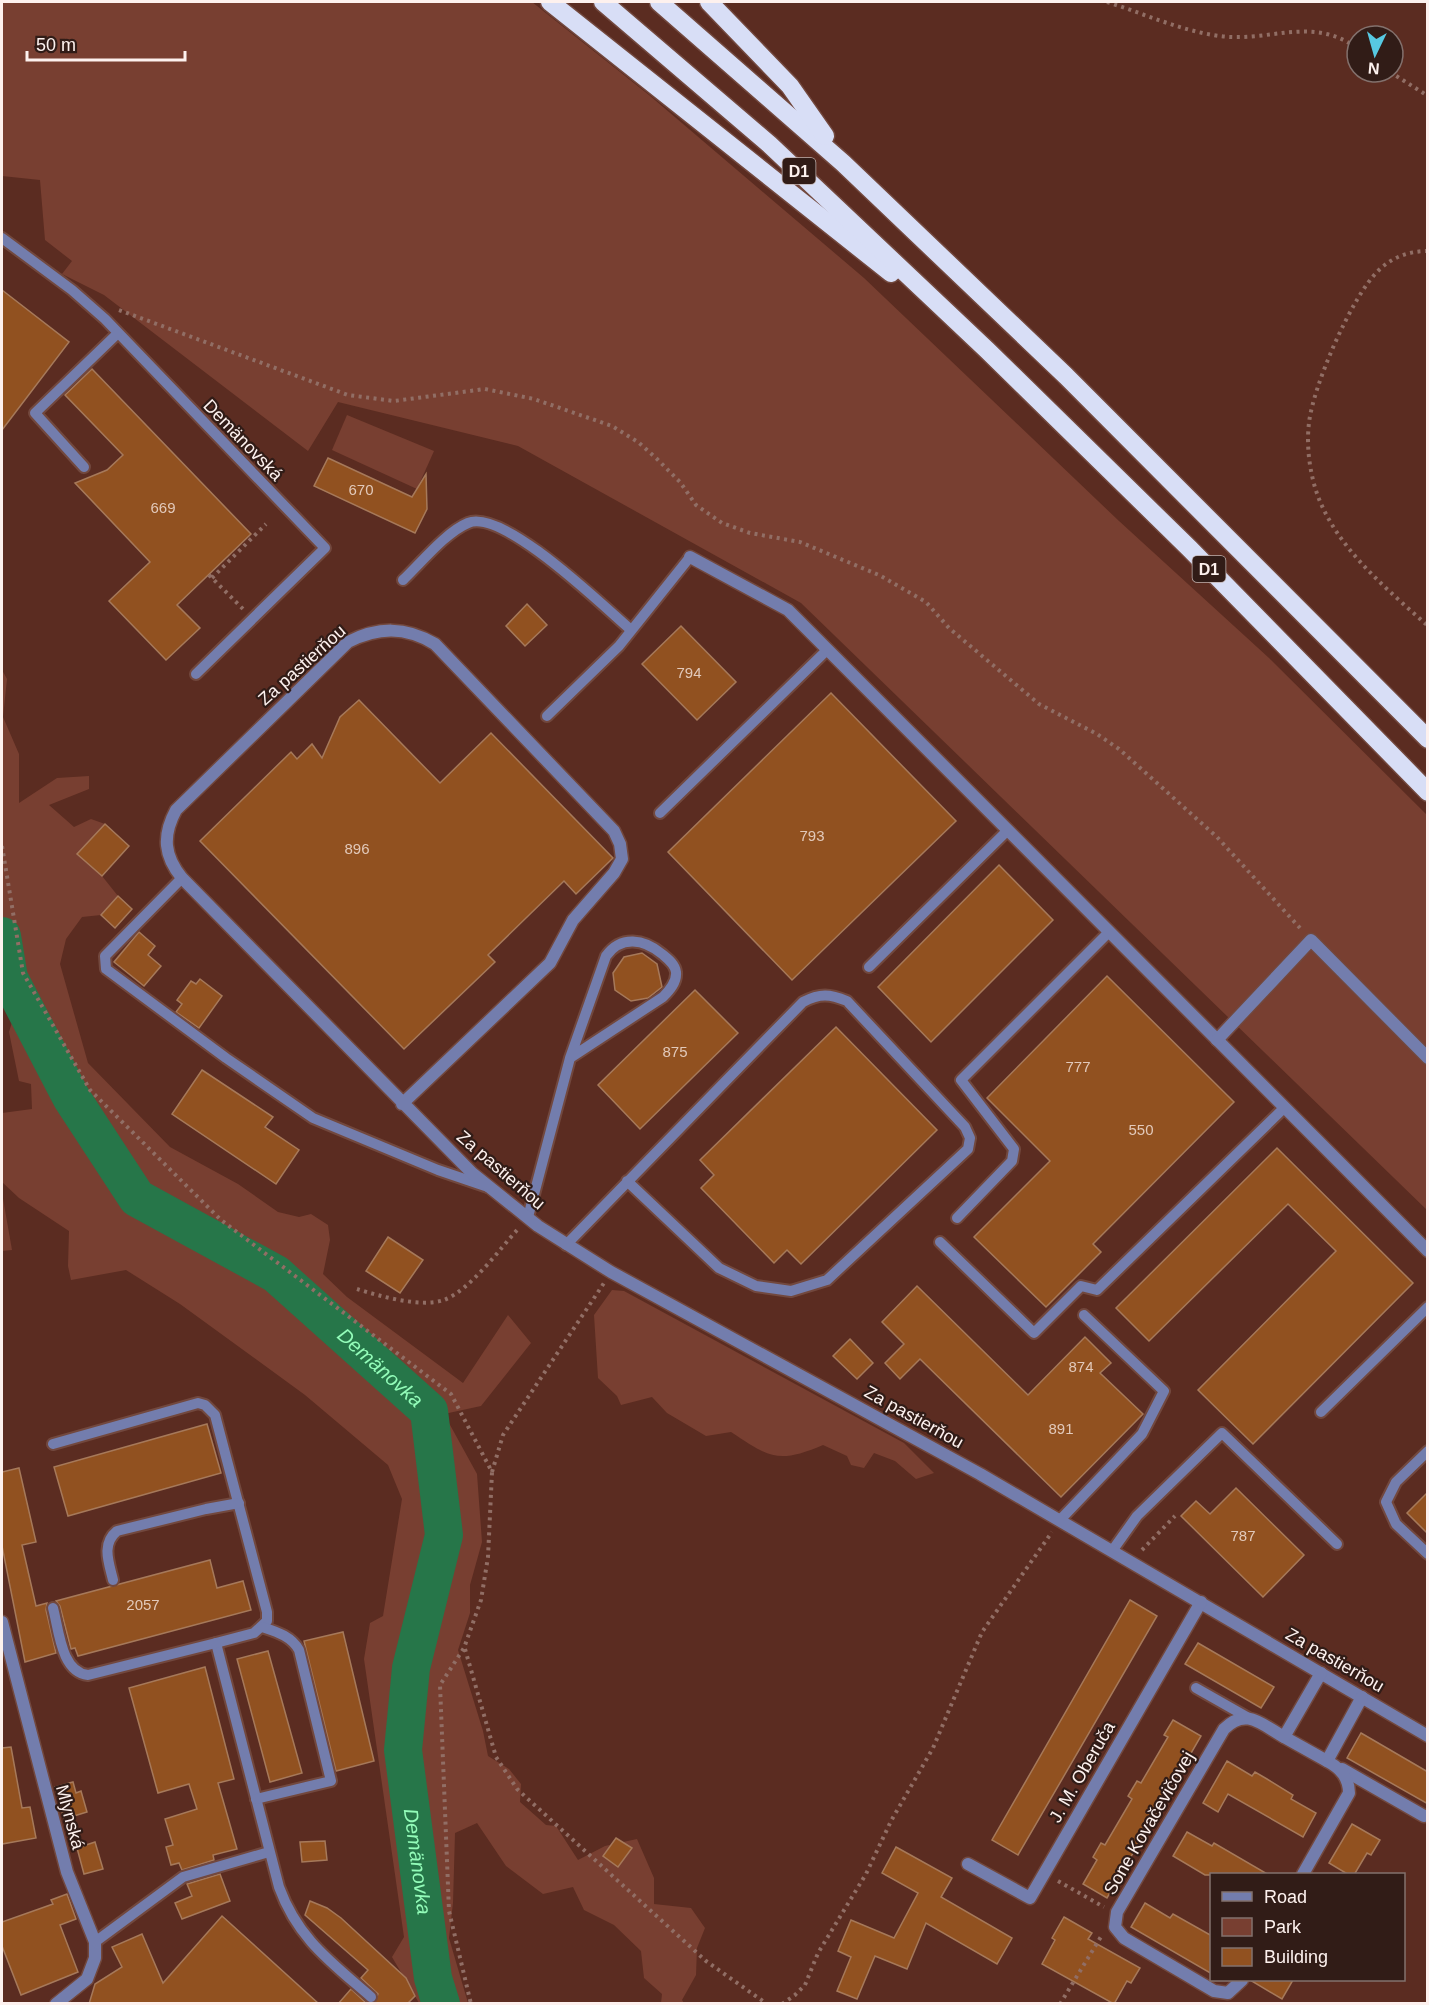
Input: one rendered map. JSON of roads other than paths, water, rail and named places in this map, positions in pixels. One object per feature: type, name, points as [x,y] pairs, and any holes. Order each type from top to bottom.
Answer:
[{"type":"highway","points":[[550,2],[987,350]]},
{"type":"highway","name":"D1","points":[[603,2],[769,144],[987,350],[1191,549],[1428,792]]},
{"type":"highway","name":"D1","points":[[658,2],[843,163],[1190,499],[1428,740]]},
{"type":"highway","points":[[710,2],[790,86],[843,163]]},
{"type":"street","points":[[690,557],[788,610],[1428,1251]]},
{"type":"street","name":"Za pastierňou","points":[[402,1104],[550,963],[573,920],[614,873],[622,859],[620,844],[614,831],[443,653],[424,638],[391,629],[376,630],[348,642],[176,810],[170,820],[165,845],[170,864],[182,878],[402,1104],[488,1187],[566,1245],[1060,1520],[1428,1736]]},
{"type":"street","points":[[1216,1040],[1311,940],[1428,1058]]},
{"type":"street","name":"J. M. Oberuča","points":[[968,1864],[1030,1898],[1200,1602]]},
{"type":"street","name":"Mlynská","points":[[2,1622],[67,1872],[94,1942],[95,1958],[87,1979],[56,2004]]},
{"type":"street","points":[[1284,1737],[1322,1673]]},
{"type":"street","points":[[1327,1761],[1362,1697]]},
{"type":"street","points":[[1247,1717],[1424,1816]]},
{"type":"street","name":"Sone Kovačevičovej","points":[[1241,1981],[1228,1993],[1214,1991],[1124,1938],[1116,1921],[1224,1729],[1239,1718],[1247,1717]]},
{"type":"street","points":[[1304,1873],[1346,1800],[1348,1780],[1338,1767]]},
{"type":"lane","name":"Demänovská","points":[[2,239],[72,290],[105,319],[325,548],[196,674]]},
{"type":"lane","points":[[84,467],[35,413],[117,334]]},
{"type":"lane","points":[[403,580],[456,530],[470,521],[487,522],[520,537],[631,630]]},
{"type":"lane","points":[[547,717],[631,630],[690,557]]},
{"type":"lane","points":[[660,813],[827,650]]},
{"type":"lane","points":[[869,967],[1007,831]]},
{"type":"lane","points":[[182,878],[105,957],[106,969],[226,1058],[313,1118],[438,1170],[488,1187]]},
{"type":"lane","points":[[957,1218],[1012,1161],[1014,1149],[962,1080],[1108,933]]},
{"type":"lane","points":[[528,1217],[570,1058],[606,956],[613,946],[629,940],[650,943],[673,962],[676,973],[672,987],[663,997],[570,1058]]},
{"type":"lane","points":[[566,1245],[627,1181],[803,1002],[817,995],[833,995],[847,1001],[965,1127],[970,1138],[968,1149],[827,1280],[791,1291],[756,1287],[719,1268],[627,1181]]},
{"type":"lane","points":[[940,1242],[1034,1333],[1081,1286],[1097,1290],[1284,1108]]},
{"type":"lane","points":[[1321,1412],[1428,1306]]},
{"type":"lane","points":[[1060,1520],[1142,1434],[1164,1391],[1084,1315]]},
{"type":"lane","points":[[53,1444],[198,1402],[206,1405],[215,1415],[267,1612],[267,1621],[254,1633],[88,1676],[80,1674],[68,1664],[53,1608]]},
{"type":"lane","points":[[1112,1551],[1137,1516],[1222,1433],[1337,1544]]},
{"type":"lane","points":[[1428,1451],[1396,1482],[1386,1502],[1396,1524],[1428,1554]]},
{"type":"lane","points":[[113,1580],[107,1549],[112,1535],[117,1531],[239,1503]]},
{"type":"lane","points":[[256,1799],[331,1781],[299,1650],[288,1638],[262,1627]]},
{"type":"lane","points":[[216,1643],[269,1852],[288,1912],[310,1944],[371,1997]]},
{"type":"lane","points":[[1196,1688],[1247,1717]]},
{"type":"lane","points":[[94,1942],[183,1877],[269,1852]]},
{"type":"waterway","name":"Demänovka","points":[[2,936],[9,978],[71,1097],[137,1198],[276,1274],[429,1411],[444,1535],[411,1668],[403,1750],[433,1978],[441,2004]]}]
